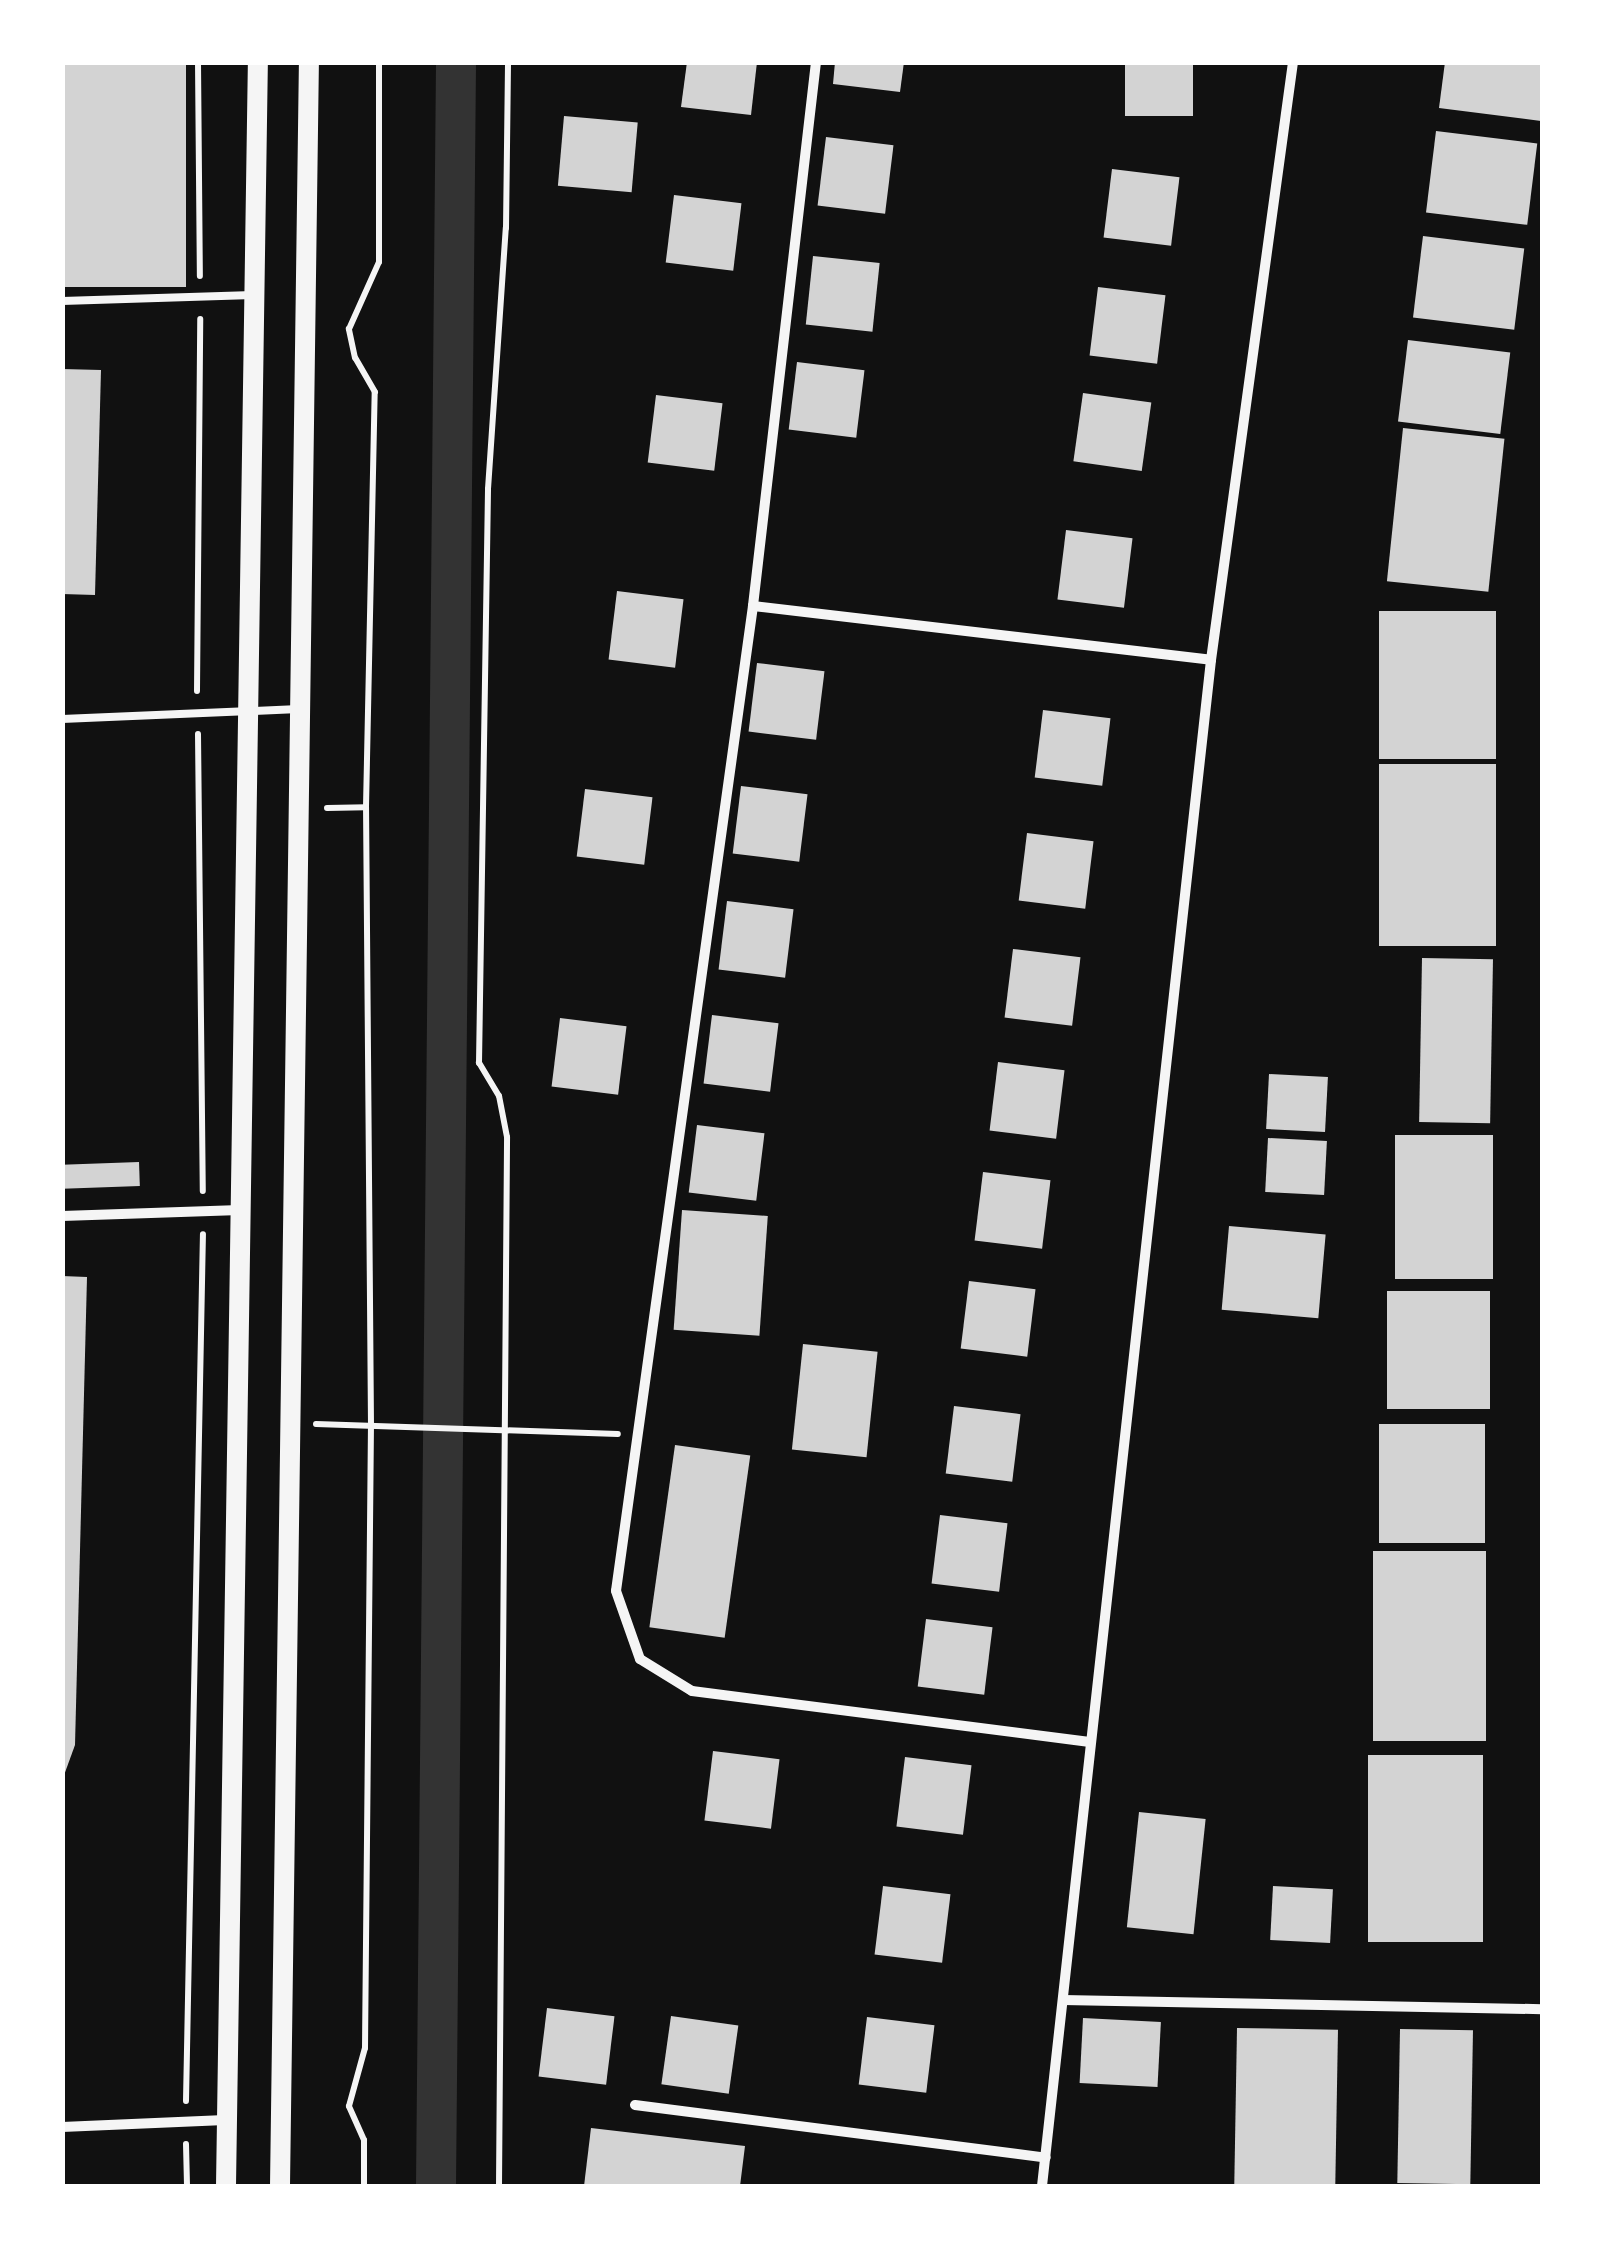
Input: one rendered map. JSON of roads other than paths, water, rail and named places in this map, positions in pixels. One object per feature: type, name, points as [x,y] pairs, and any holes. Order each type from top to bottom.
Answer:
[{"type":"main road","points":[[226,2186],[258,62]]},
{"type":"main road","points":[[280,2186],[309,62]]},
{"type":"street","points":[[816,62],[753,606],[616,1591],[630,1642],[664,1679],[692,1691],[1090,1742]]},
{"type":"street","points":[[1042,2186],[1211,660],[1293,62]]},
{"type":"street","points":[[753,606],[1211,660]]},
{"type":"street","points":[[62,1216],[240,1210]]},
{"type":"street","points":[[1063,2000],[1542,2010]]},
{"type":"street","points":[[635,2105],[1046,2158]]},
{"type":"street","points":[[62,2127],[225,2120]]},
{"type":"lane","points":[[62,301],[254,295]]},
{"type":"lane","points":[[62,719],[299,709]]},
{"type":"waterway","points":[[436,2186],[456,62]]}]
